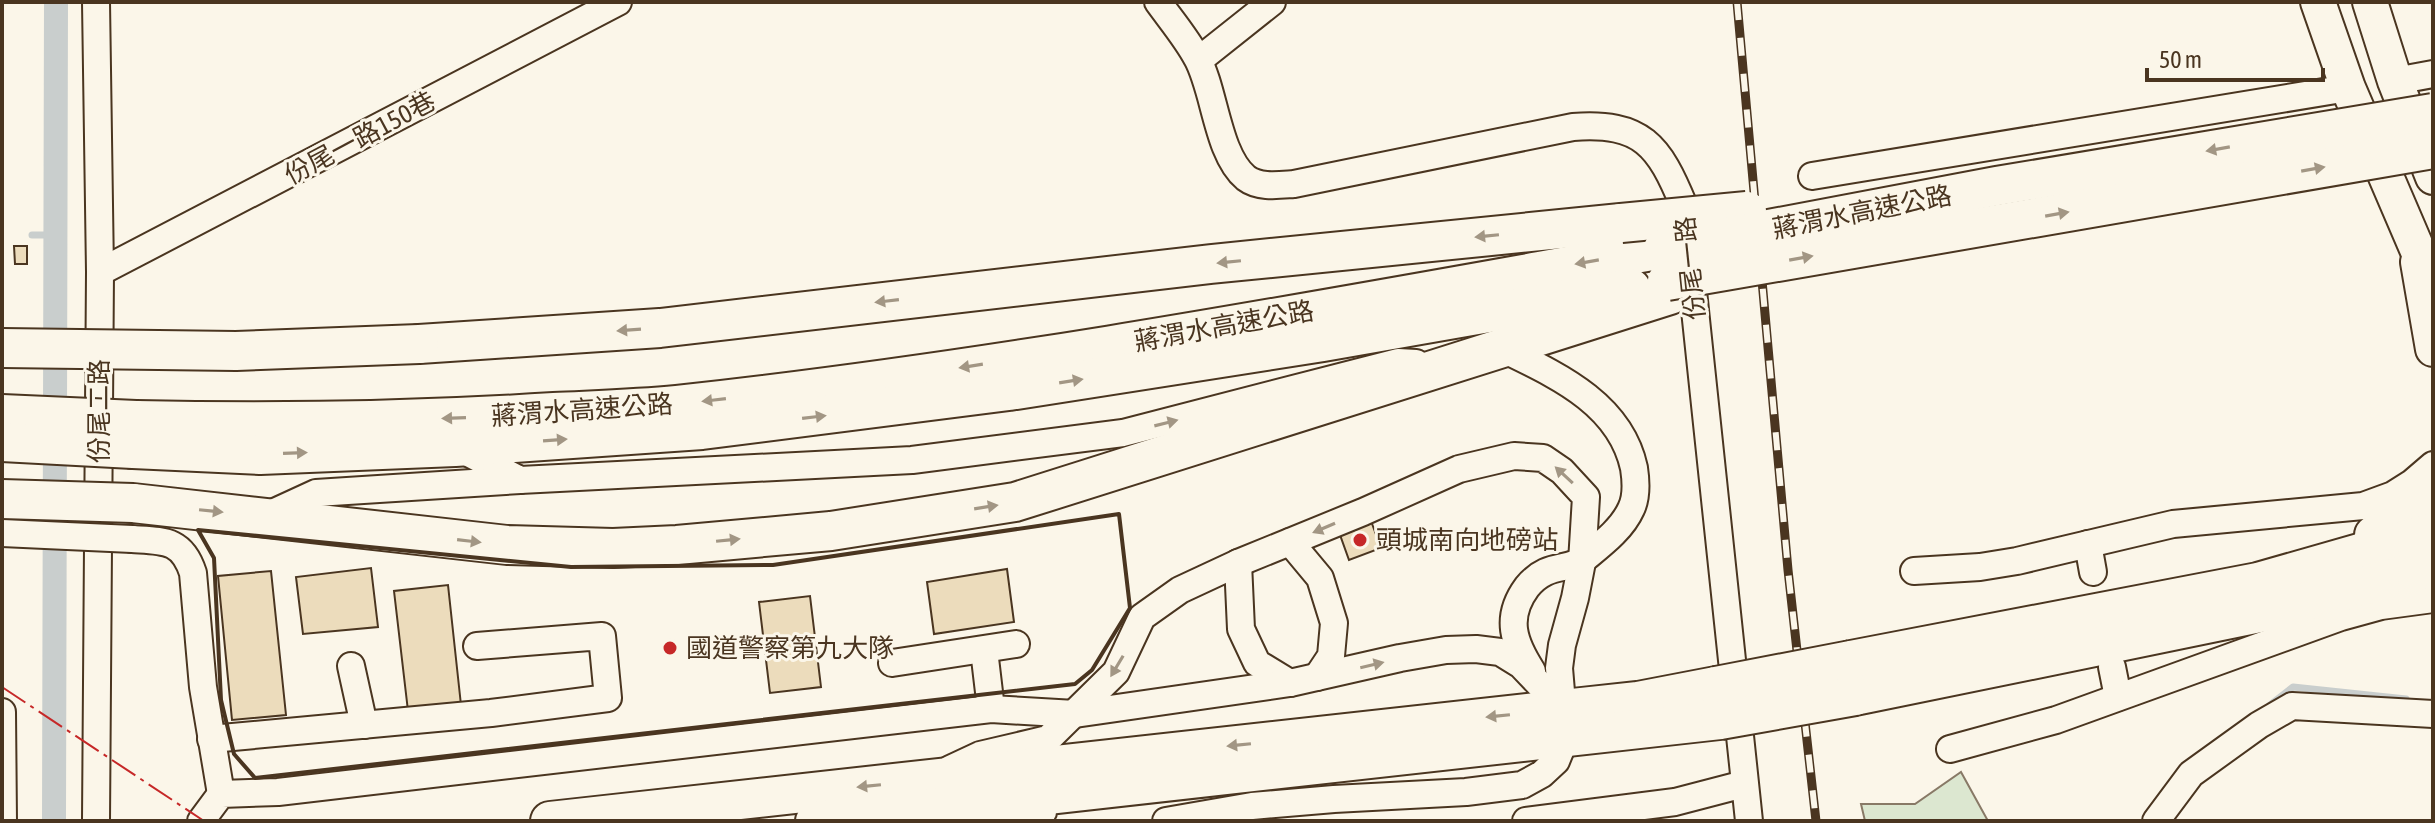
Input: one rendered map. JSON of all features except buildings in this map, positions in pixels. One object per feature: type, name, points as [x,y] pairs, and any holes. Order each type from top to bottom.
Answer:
[{"type":"highway","name":"蔣渭水高速公路","points":[[2,414],[260,455],[455,447],[702,430],[914,404],[1323,342],[1667,275],[1997,186],[2433,113]]},
{"type":"highway","name":"蔣渭水高速公路","points":[[2,442],[135,434],[238,422],[457,418],[674,405],[920,374],[1167,337],[1667,275],[1724,272],[2432,166]]},
{"type":"highway","points":[[2,348],[236,351],[419,344],[660,328],[1211,264],[1997,186]]},
{"type":"highway","points":[[2,499],[132,521],[266,516],[522,546],[613,548],[677,545],[831,531],[1015,502],[1503,349],[1667,275]]},
{"type":"highway","points":[[2264,597],[2406,521],[2433,489]]},
{"type":"highway","points":[[2264,597],[2433,532]]},
{"type":"highway","points":[[815,821],[1292,766],[1564,724],[1638,701],[1718,703],[2433,567]]},
{"type":"highway","points":[[2264,597],[2433,589]]},
{"type":"highway","points":[[550,821],[928,779],[1564,724]]},
{"type":"highway","points":[[905,821],[1025,796]]},
{"type":"main road","points":[[2318,2],[2348,88],[2433,286]]},
{"type":"main road","points":[[2370,2],[2395,81],[2432,166]]},
{"type":"main road","points":[[2416,246],[2433,349]]},
{"type":"street","name":"份尾二路","points":[[96,2],[100,272],[96,821]]},
{"type":"street","name":"份尾一路150巷","points":[[100,272],[618,2]]},
{"type":"street","name":"份尾一路","points":[[1158,2],[1199,60],[1218,123],[1234,162],[1245,178],[1257,183],[1294,184],[1573,127],[1602,125],[1627,130],[1655,151],[1672,177],[1684,206],[1749,821]]},
{"type":"street","points":[[1199,60],[1272,2]]},
{"type":"street","points":[[2395,81],[2433,74]]},
{"type":"street","points":[[1812,176],[2348,88]]},
{"type":"street","points":[[1503,349],[1578,389],[1601,408],[1619,431],[1632,458],[1636,481],[1632,507],[1621,526],[1582,562],[1553,568],[1538,576],[1527,588],[1519,601],[1514,620],[1514,640],[1509,651]]},
{"type":"street","points":[[266,516],[316,493],[927,458],[1123,433],[1398,362],[1450,366]]},
{"type":"street","points":[[455,447],[520,480]]},
{"type":"street","points":[[928,779],[980,755],[1048,739],[1116,672],[1142,617],[1180,590],[1238,563],[1459,469],[1514,456],[1543,458],[1562,471],[1586,497],[1582,562],[1559,668],[1563,750],[1542,774],[1522,785],[1466,792],[1266,805],[1166,821]]},
{"type":"street","points":[[1914,571],[1980,567],[2173,524],[2363,506],[2393,495],[2433,465]]},
{"type":"street","points":[[2,533],[132,521],[181,549],[189,559],[193,573],[197,637],[221,794],[201,821]]},
{"type":"street","points":[[1290,542],[1320,578],[1334,623],[1331,656],[1317,677]]},
{"type":"street","points":[[2088,544],[2093,572]]},
{"type":"street","points":[[1238,563],[1241,629],[1257,663],[1290,683]]},
{"type":"street","points":[[1950,749],[2044,723],[2341,617],[2381,606],[2433,599]]},
{"type":"street","points":[[221,794],[278,792],[991,709],[1075,714],[1290,683],[1446,650],[1509,651],[1543,642],[1569,617]]},
{"type":"street","points":[[211,739],[608,698],[602,636],[477,646]]},
{"type":"street","points":[[892,663],[1016,644]]},
{"type":"street","points":[[984,650],[991,709]]},
{"type":"street","points":[[1509,651],[1537,680],[1564,724]]},
{"type":"street","points":[[351,666],[364,725]]},
{"type":"street","points":[[2112,667],[2118,697]]},
{"type":"street","points":[[2156,821],[2191,774],[2259,725],[2292,706],[2433,714]]},
{"type":"street","points":[[2,712],[3,821]]},
{"type":"street","points":[[995,821],[1292,766]]},
{"type":"street","points":[[1526,821],[1675,802],[1744,784]]},
{"type":"green space","points":[[1961,772],[1988,821],[1865,821],[1861,804],[1915,804]]},
{"type":"waterway","points":[[54,821],[56,2]]},
{"type":"waterway","points":[[32,235],[56,235]]},
{"type":"waterway","points":[[2270,705],[2293,687],[2406,699]]},
{"type":"railway","points":[[1737,2],[1788,570],[1816,821]]},
{"type":"wall","points":[[1119,514],[1130,608],[1092,670],[1075,684],[255,778],[234,754],[221,700],[214,558],[198,530],[571,567],[773,565],[1119,514]]},
{"type":"power","points":[[2,687],[204,821]]},
{"type":"place","name":"頭城南向地磅站","points":[[1360,540]]},
{"type":"place","name":"國道警察第九大隊","points":[[670,648]]}]
